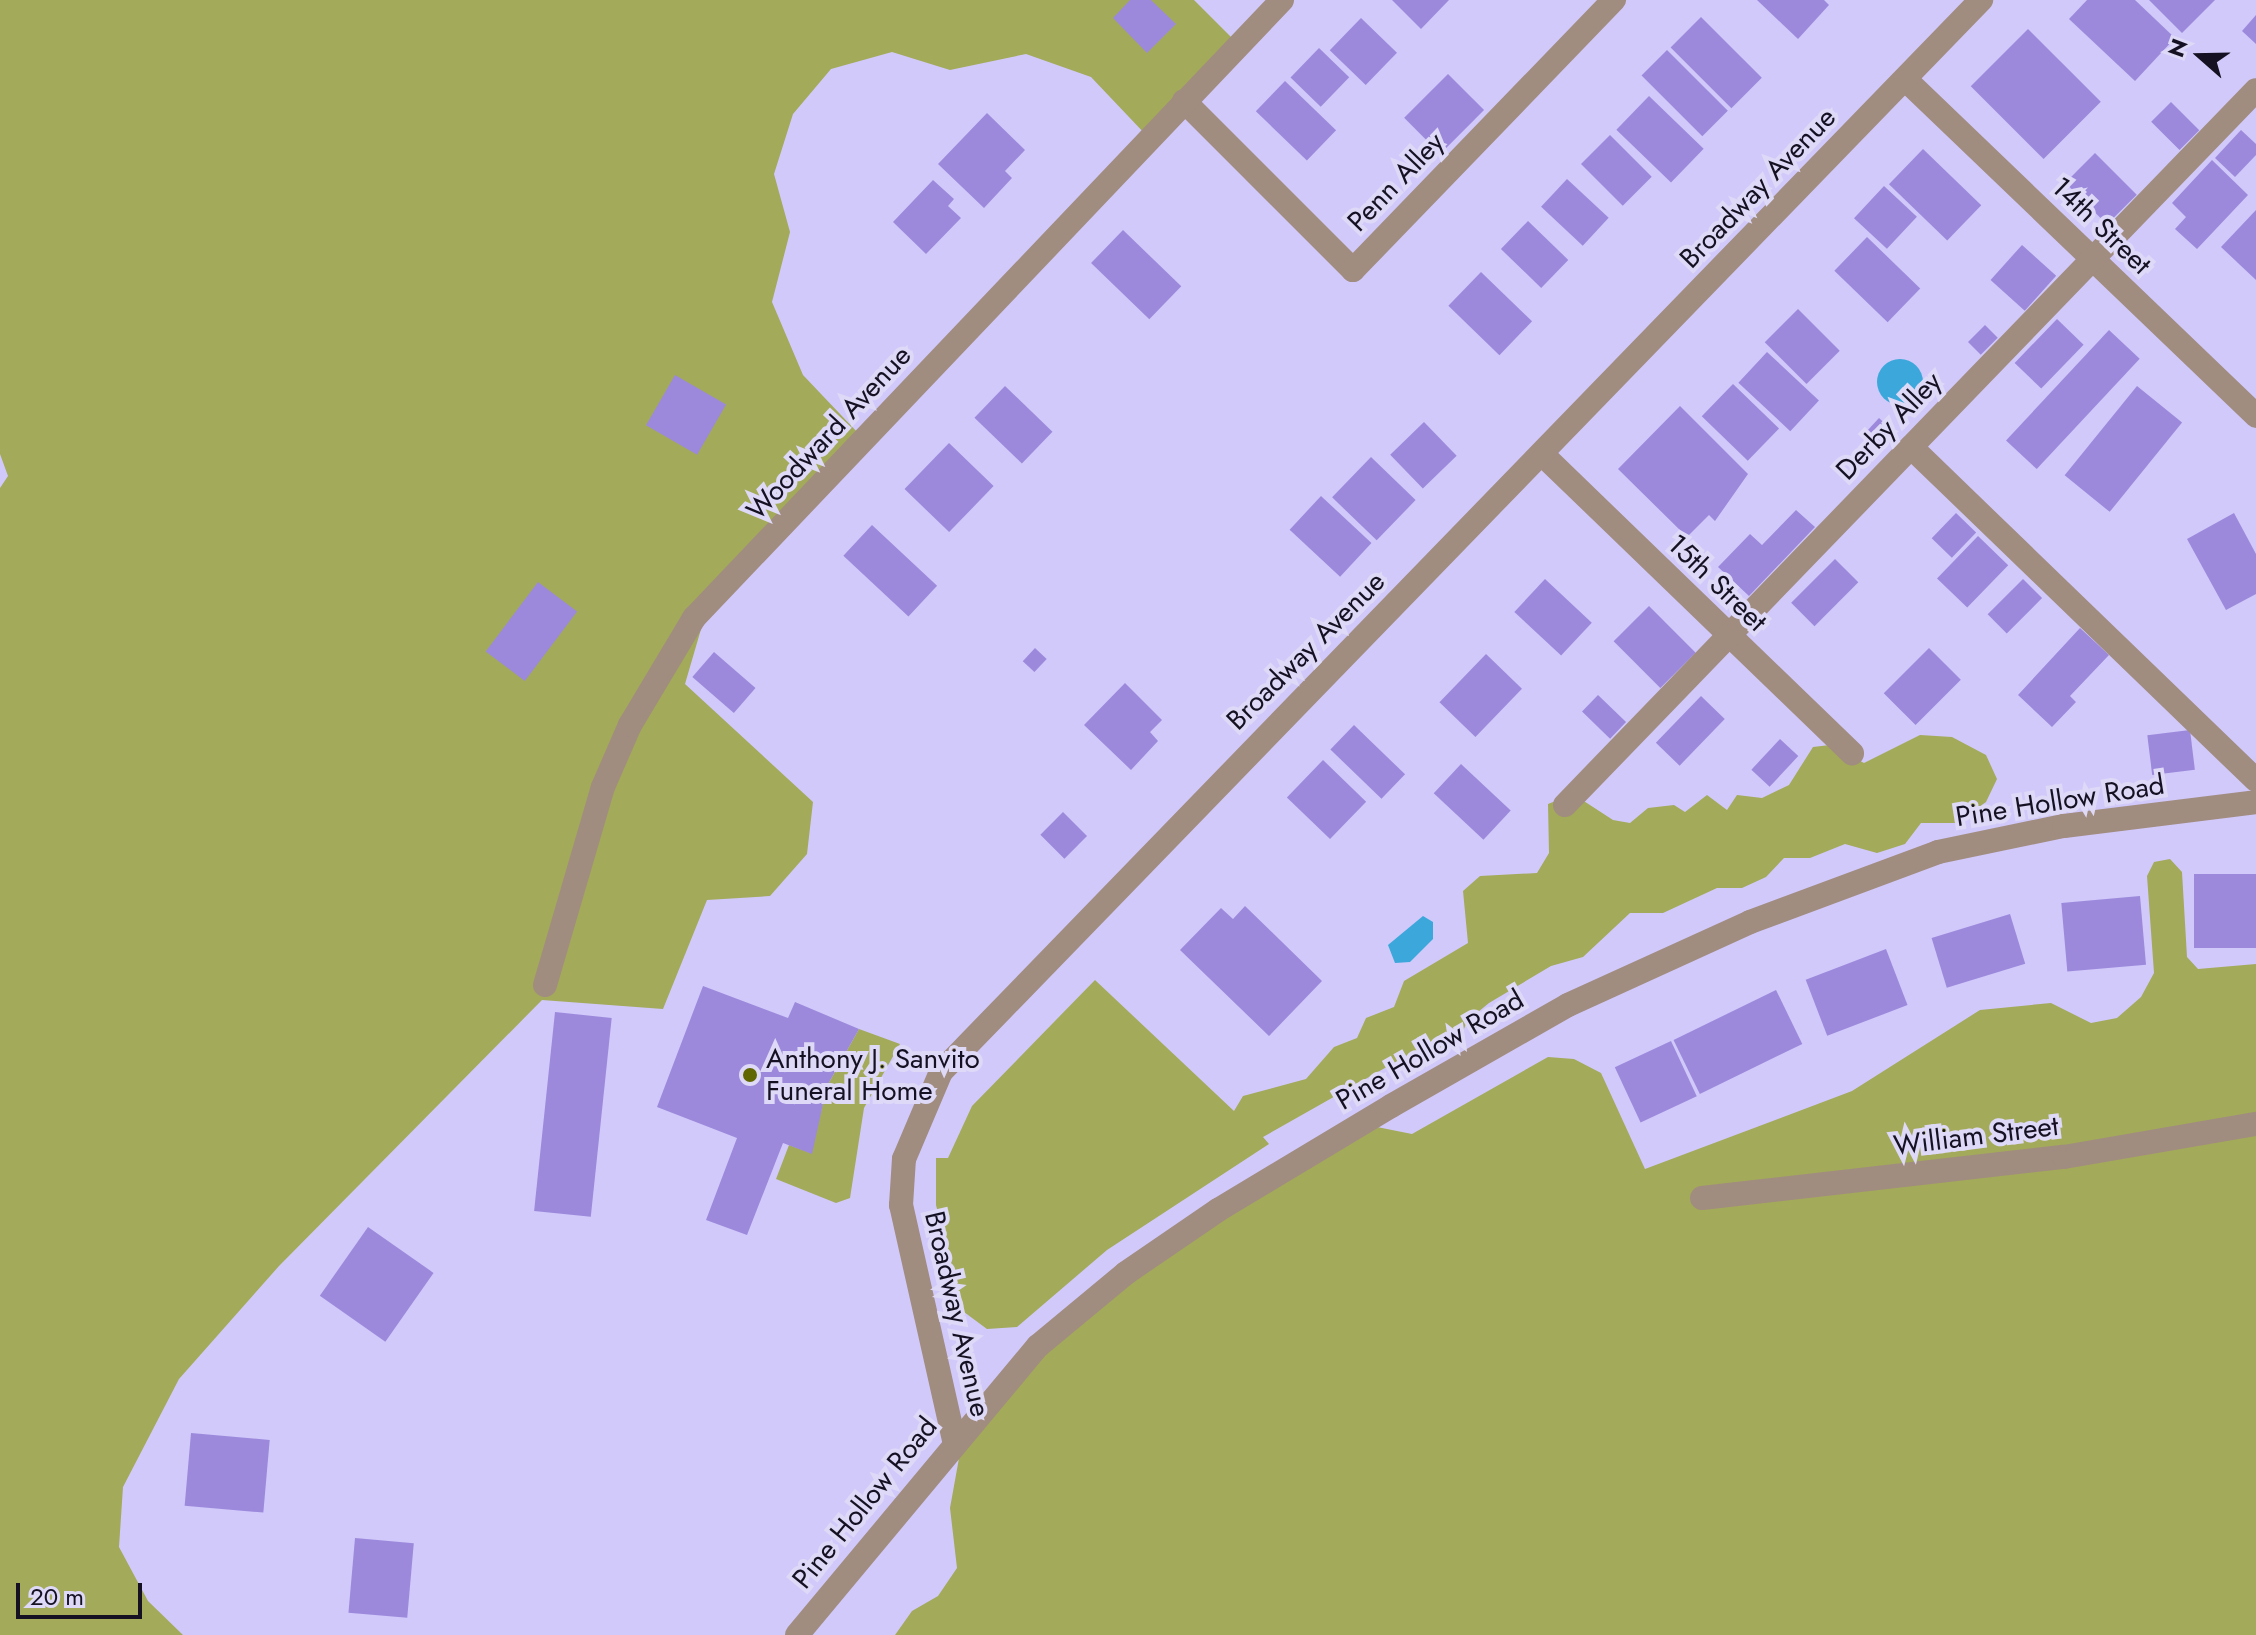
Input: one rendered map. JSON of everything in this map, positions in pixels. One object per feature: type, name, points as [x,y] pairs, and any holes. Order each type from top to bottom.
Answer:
[{"type":"street","name":"Woodward Avenue","points":[[545,985],[603,787],[630,725],[694,618],[1282,0]]},
{"type":"street","name":"Penn Alley","points":[[1184,101],[1353,270],[1614,0]]},
{"type":"street","name":"Broadway Avenue","points":[[954,1440],[901,1205],[904,1159],[941,1072],[1981,0]]},
{"type":"street","name":"14th Street","points":[[1905,79],[2256,416]]},
{"type":"street","name":"Derby Alley","points":[[1565,805],[2256,90]]},
{"type":"street","points":[[1911,447],[2256,780]]},
{"type":"street","name":"15th Street","points":[[1542,454],[1852,753]]},
{"type":"street","name":"Pine Hollow Road","points":[[797,1635],[954,1440],[1038,1346],[1126,1273],[1231,1202],[1568,1005],[1750,922],[1938,852],[2064,826],[2256,802]]},
{"type":"street","name":"William Street","points":[[1702,1198],[2064,1157],[2256,1124]]},
{"type":"green space","points":[[0,0],[1194,0],[1236,42],[1147,136],[1091,77],[1026,54],[950,70],[892,52],[831,69],[793,114],[774,174],[790,232],[772,302],[803,375],[859,434],[713,588],[685,684],[813,802],[807,854],[770,896],[707,900],[663,1009],[542,1000],[279,1266],[179,1379],[123,1487],[119,1547],[148,1601],[183,1635],[0,1635],[0,488],[8,476],[0,454]]},
{"type":"green space","points":[[1920,735],[1952,737],[1986,755],[1997,779],[1986,802],[1956,823],[1921,823],[1905,844],[1877,853],[1845,844],[1810,858],[1784,858],[1766,877],[1742,888],[1717,888],[1663,913],[1630,913],[1583,957],[1551,966],[1489,1003],[1467,1021],[1459,1042],[1429,1057],[1392,1064],[1263,1137],[1269,1144],[1107,1250],[1017,1327],[987,1329],[964,1312],[936,1205],[936,1158],[948,1158],[972,1106],[1095,980],[1234,1111],[1243,1096],[1306,1079],[1334,1047],[1357,1038],[1366,1018],[1394,1007],[1404,981],[1468,943],[1463,891],[1480,876],[1537,873],[1549,853],[1548,804],[1573,794],[1613,820],[1630,823],[1648,808],[1674,805],[1685,812],[1707,795],[1727,810],[1737,795],[1762,798],[1789,785],[1813,747],[1830,745],[1864,763]]},
{"type":"green space","points":[[2170,859],[2182,872],[2187,957],[2198,969],[2256,964],[2256,1635],[895,1635],[912,1611],[938,1596],[957,1568],[950,1508],[963,1436],[1041,1350],[1129,1276],[1377,1127],[1412,1134],[1548,1057],[1574,1059],[1601,1073],[1645,1169],[1852,1091],[1980,1010],[2051,1003],[2091,1023],[2117,1018],[2141,997],[2154,973],[2147,876],[2154,862]]},
{"type":"green space","points":[[859,1029],[900,1044],[864,1108],[850,1198],[836,1203],[776,1179],[789,1145],[811,1153],[827,1086]]},
{"type":"water","points":[[1900,359],[1916,366],[1923,382],[1916,398],[1900,405],[1884,398],[1877,382],[1884,366]]},
{"type":"water","points":[[1423,916],[1433,922],[1433,939],[1410,962],[1395,963],[1388,945]]},
{"type":"building","points":[[1130,0],[1151,0],[1176,24],[1147,53],[1113,18]]},
{"type":"building","points":[[1392,0],[1449,0],[1421,29]]},
{"type":"building","points":[[1757,0],[1824,0],[1829,5],[1798,39]]},
{"type":"building","points":[[2087,0],[2135,0],[2175,38],[2135,81],[2069,19]]},
{"type":"building","points":[[2149,0],[2215,0],[2182,33]]},
{"type":"building","points":[[2256,15],[2256,44],[2242,31]]},
{"type":"building","points":[[1701,17],[1762,78],[1731,108],[1671,47]]},
{"type":"building","points":[[1361,18],[1397,53],[1366,85],[1330,50]]},
{"type":"building","points":[[2028,29],[2101,102],[2044,159],[1971,86]]},
{"type":"building","points":[[1319,48],[1349,77],[1321,107],[1291,77]]},
{"type":"building","points":[[1667,50],[1728,111],[1702,136],[1642,75]]},
{"type":"building","points":[[1448,74],[1484,110],[1440,154],[1404,118]]},
{"type":"building","points":[[1285,81],[1336,130],[1307,161],[1256,111]]},
{"type":"building","points":[[1649,96],[1704,149],[1671,183],[1616,130]]},
{"type":"building","points":[[2171,102],[2199,130],[2179,150],[2151,122]]},
{"type":"building","points":[[987,113],[1025,150],[1005,171],[1012,178],[984,208],[938,164]]},
{"type":"building","points":[[2241,130],[2256,144],[2256,155],[2235,177],[2215,158]]},
{"type":"building","points":[[1610,135],[1652,177],[1623,206],[1581,164]]},
{"type":"building","points":[[1923,149],[1981,205],[1947,241],[1889,184]]},
{"type":"building","points":[[2095,153],[2137,195],[2107,224],[2065,183]]},
{"type":"building","points":[[2212,160],[2248,195],[2197,249],[2175,229],[2186,217],[2172,203]]},
{"type":"building","points":[[1567,179],[1609,218],[1583,246],[1541,207]]},
{"type":"building","points":[[933,180],[954,199],[948,206],[961,218],[926,254],[893,222]]},
{"type":"building","points":[[1884,186],[1917,217],[1887,249],[1854,218]]},
{"type":"building","points":[[2256,210],[2256,280],[2221,247]]},
{"type":"building","points":[[1528,221],[1568,260],[1541,288],[1501,249]]},
{"type":"building","points":[[1123,230],[1181,286],[1149,319],[1091,263]]},
{"type":"building","points":[[1867,237],[1920,288],[1888,322],[1834,271]]},
{"type":"building","points":[[2022,245],[2056,276],[2025,311],[1991,280]]},
{"type":"building","points":[[1481,272],[1532,321],[1499,355],[1448,306]]},
{"type":"building","points":[[1798,309],[1840,351],[1806,384],[1765,342]]},
{"type":"building","points":[[2057,319],[2084,345],[2041,389],[2015,363]]},
{"type":"building","points":[[1985,325],[1998,338],[1981,355],[1968,342]]},
{"type":"building","points":[[2109,330],[2140,359],[2037,469],[2006,440]]},
{"type":"building","points":[[1767,352],[1819,400],[1790,431],[1738,383]]},
{"type":"building","points":[[675,375],[726,404],[697,455],[646,425]]},
{"type":"building","points":[[1733,384],[1779,428],[1748,461],[1702,416]]},
{"type":"building","points":[[1005,386],[1052,432],[1022,463],[974,418]]},
{"type":"building","points":[[2137,386],[2182,423],[2110,512],[2065,475]]},
{"type":"building","points":[[1680,406],[1748,474],[1715,521],[1709,515],[1687,537],[1618,469]]},
{"type":"building","points":[[1879,418],[1895,433],[1883,446],[1867,431]]},
{"type":"building","points":[[1424,422],[1457,456],[1423,488],[1390,455]]},
{"type":"building","points":[[949,443],[994,486],[949,532],[905,489]]},
{"type":"building","points":[[1371,457],[1416,500],[1377,540],[1332,497]]},
{"type":"building","points":[[1321,496],[1371,543],[1340,577],[1290,530]]},
{"type":"building","points":[[1796,510],[1815,527],[1749,596],[1718,567],[1750,534],[1762,545]]},
{"type":"building","points":[[1956,513],[1976,532],[1952,558],[1932,538]]},
{"type":"building","points":[[2234,513],[2256,554],[2256,594],[2226,610],[2187,539]]},
{"type":"building","points":[[872,525],[937,586],[908,616],[843,556]]},
{"type":"building","points":[[1978,536],[2008,565],[1967,608],[1937,578]]},
{"type":"building","points":[[1835,559],[1858,582],[1814,626],[1791,603]]},
{"type":"building","points":[[1545,579],[1592,623],[1561,656],[1514,612]]},
{"type":"building","points":[[2023,579],[2042,598],[2007,633],[1988,614]]},
{"type":"building","points":[[538,582],[577,611],[525,681],[486,651]]},
{"type":"building","points":[[1649,606],[1696,653],[1660,688],[1614,641]]},
{"type":"building","points":[[2080,628],[2109,655],[2070,696],[2076,702],[2052,727],[2018,695]]},
{"type":"building","points":[[1035,648],[1047,659],[1034,672],[1023,661]]},
{"type":"building","points":[[1929,648],[1961,680],[1916,725],[1884,693]]},
{"type":"building","points":[[714,652],[756,688],[734,713],[692,677]]},
{"type":"building","points":[[1486,654],[1522,689],[1475,737],[1439,702]]},
{"type":"building","points":[[1125,683],[1162,720],[1150,732],[1158,741],[1131,770],[1084,725]]},
{"type":"building","points":[[1598,695],[1626,722],[1610,739],[1582,712]]},
{"type":"building","points":[[1701,696],[1725,719],[1680,766],[1656,743]]},
{"type":"building","points":[[1354,725],[1405,774],[1381,799],[1330,749]]},
{"type":"building","points":[[2190,730],[2195,770],[2152,775],[2147,735]]},
{"type":"building","points":[[1780,739],[1798,756],[1770,787],[1751,770]]},
{"type":"building","points":[[1323,760],[1366,802],[1330,839],[1287,797]]},
{"type":"building","points":[[1461,764],[1511,810],[1483,840],[1434,793]]},
{"type":"building","points":[[1063,812],[1087,836],[1064,859],[1040,835]]},
{"type":"building","points":[[2194,874],[2256,874],[2256,948],[2194,948]]},
{"type":"building","points":[[2140,896],[2146,965],[2067,972],[2061,903]]},
{"type":"building","points":[[1245,906],[1322,981],[1269,1036],[1180,950],[1221,908],[1233,919]]},
{"type":"building","points":[[2010,914],[2025,964],[1947,988],[1932,938]]},
{"type":"building","points":[[1886,949],[1908,1005],[1827,1036],[1806,980]]},
{"type":"building","name":"Anthony J. Sanvito Funeral Home","points":[[703,986],[788,1018],[795,1002],[859,1029],[827,1086],[812,1154],[783,1143],[747,1235],[706,1220],[737,1138],[657,1107]]},
{"type":"building","points":[[1776,990],[1802,1044],[1700,1094],[1674,1040]]},
{"type":"building","points":[[555,1012],[612,1018],[591,1217],[534,1211]]},
{"type":"building","points":[[1671,1041],[1697,1096],[1641,1122],[1615,1067]]},
{"type":"building","points":[[368,1227],[434,1273],[385,1342],[320,1296]]},
{"type":"building","points":[[191,1433],[270,1440],[263,1513],[185,1506]]},
{"type":"building","points":[[355,1538],[414,1543],[407,1618],[348,1613]]},
{"type":"place","name":"Anthony J. Sanvito Funeral Home","points":[[750,1075]]}]
